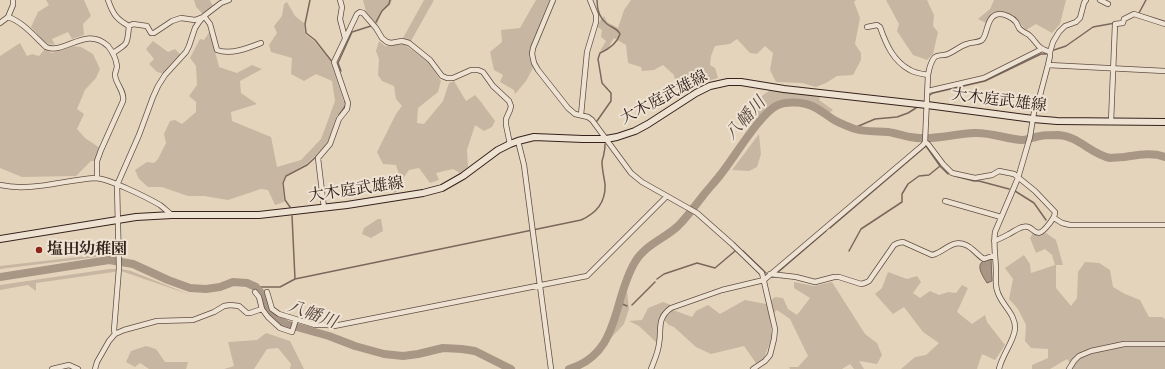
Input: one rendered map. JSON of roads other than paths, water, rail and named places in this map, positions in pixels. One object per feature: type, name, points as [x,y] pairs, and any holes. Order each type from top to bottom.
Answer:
[{"type":"main road","name":"大木庭武雄線","points":[[0,239],[136,217],[172,215],[259,215],[324,208],[423,193],[442,188],[463,176],[498,150],[518,141],[534,137],[583,139],[617,137],[635,131],[648,124],[696,93],[710,86],[728,82],[741,82],[784,89],[927,105],[1033,119],[1056,121],[1165,122]]},
{"type":"street","points":[[0,24],[8,17],[13,5],[13,0]]},
{"type":"street","points":[[108,0],[113,13],[121,22],[129,26],[133,24],[147,26],[154,33],[172,21],[181,18],[195,20],[229,0]]},
{"type":"street","points":[[340,0],[342,7],[340,19],[345,38]]},
{"type":"street","points":[[553,0],[534,48],[532,58],[538,70],[568,108],[575,114],[588,117],[592,120],[636,178],[698,213],[762,273],[775,329],[770,354],[764,361],[753,369]]},
{"type":"street","points":[[581,115],[587,52],[596,22],[596,15],[590,0]]},
{"type":"street","points":[[999,369],[1015,328],[1011,315],[996,290],[995,232],[1018,178],[1053,42],[1065,26],[1076,22],[1080,18],[1086,0]]},
{"type":"street","points":[[1100,0],[1108,4]]},
{"type":"street","points":[[324,208],[318,158],[330,144],[339,119],[347,109],[348,103],[334,62],[357,14],[360,12],[363,13],[376,28],[382,38],[387,42],[391,43],[402,41],[409,44],[430,60],[442,76],[453,78],[471,70],[483,72],[493,86],[509,101],[511,106],[506,119],[510,144]]},
{"type":"street","points":[[651,369],[659,347],[660,324],[665,313],[671,308],[722,290],[764,280],[925,142],[928,75],[930,66],[935,56],[948,54],[964,45],[982,40],[991,19],[1000,14],[1014,20],[1019,28],[1030,37],[1036,45],[1050,52]]},
{"type":"street","points":[[1111,122],[1115,24],[1123,23],[1124,19],[1134,14],[1165,24]]},
{"type":"street","points":[[204,16],[210,24],[217,50],[222,52],[242,50],[261,43]]},
{"type":"street","points":[[115,334],[114,330],[119,268],[117,185],[158,86],[165,75],[186,52],[195,28],[204,16]]},
{"type":"street","points":[[8,17],[21,23],[46,47],[51,49],[56,49],[81,40],[91,39],[104,43],[113,53],[117,66],[115,74],[124,97],[97,161],[97,178]]},
{"type":"street","points":[[867,26],[877,25],[880,27],[888,48],[900,63],[911,71],[928,75]]},
{"type":"street","points":[[113,53],[124,46],[127,42],[129,26]]},
{"type":"street","points":[[928,92],[984,78],[1042,49]]},
{"type":"street","points":[[1048,66],[1165,71]]},
{"type":"street","points":[[518,141],[524,166],[551,367]]},
{"type":"street","points":[[925,142],[952,173],[975,178],[992,175],[1000,171],[1014,174],[1035,191],[1055,212],[1054,218],[1042,232],[1036,232],[1024,226],[994,241]]},
{"type":"street","points":[[0,185],[31,186],[97,178],[128,189],[162,206],[172,215]]},
{"type":"street","points":[[267,292],[272,308],[279,314],[315,326],[334,326],[587,276],[666,196]]},
{"type":"street","points":[[945,201],[1001,217]]},
{"type":"street","points":[[1054,218],[1062,223],[1070,225],[1165,225]]},
{"type":"street","points":[[770,274],[796,277],[815,282],[839,277],[861,284],[869,281],[894,245],[903,242],[932,255],[948,246],[960,243],[966,245],[984,259],[995,255]]},
{"type":"street","points":[[255,292],[259,297],[262,309],[280,328],[292,332],[296,320]]},
{"type":"street","points":[[95,369],[108,341],[115,334],[124,330],[156,321],[192,320],[214,312],[224,306],[230,305],[239,306],[247,313],[262,309]]},
{"type":"street","points":[[1070,369],[1074,361],[1079,356],[1091,351],[1124,344],[1165,344]]},
{"type":"street","points":[[52,369],[69,365],[78,369]]},
{"type":"waterway","points":[[310,0],[305,24],[306,33],[315,40],[333,63]]},
{"type":"waterway","points":[[376,22],[382,11],[389,4],[390,0]]},
{"type":"waterway","points":[[597,0],[598,10],[602,19],[620,34],[617,41],[612,46],[600,53],[598,59],[602,83],[611,93],[611,101],[597,121]]},
{"type":"waterway","points":[[1139,13],[1146,0]]},
{"type":"waterway","points":[[1054,50],[1066,46],[1093,27],[1115,23]]},
{"type":"waterway","points":[[341,71],[338,63],[352,32],[371,26]]},
{"type":"waterway","points":[[930,95],[985,81],[1041,54],[1046,54]]},
{"type":"waterway","points":[[339,115],[346,105],[345,101]]},
{"type":"waterway","name":"八幡川","points":[[569,369],[586,361],[598,351],[607,338],[613,324],[622,292],[639,256],[649,247],[673,231],[681,223],[721,174],[764,116],[778,105],[795,102],[804,104],[812,106],[837,121],[855,129],[888,132],[910,137],[934,138],[980,133],[1027,140],[1038,136],[1058,135],[1072,138],[1097,153],[1110,158],[1150,154],[1165,157]]},
{"type":"waterway","points":[[854,128],[875,119],[897,117],[916,108]]},
{"type":"waterway","points":[[256,287],[280,287],[295,279],[581,220],[596,210],[604,196],[605,184],[602,162],[605,144]]},
{"type":"waterway","points":[[830,228],[926,146],[940,166],[948,174]]},
{"type":"waterway","points":[[290,207],[285,200],[283,183],[286,176],[307,165],[318,155]]},
{"type":"waterway","points":[[849,251],[861,229],[902,202],[902,194],[908,184],[919,176],[929,175],[940,166]]},
{"type":"waterway","points":[[955,176],[1009,189]]},
{"type":"waterway","points":[[1015,191],[1034,203],[1046,220]]},
{"type":"waterway","points":[[292,216],[295,279]]},
{"type":"waterway","points":[[777,273],[826,231]]},
{"type":"waterway","points":[[657,279],[664,274],[697,263],[715,268],[735,251]]},
{"type":"waterway","points":[[743,251],[766,273]]},
{"type":"waterway","name":"八幡川","points":[[0,277],[109,260],[133,264],[190,288],[206,289],[220,287],[233,282],[247,283],[256,287],[262,294],[268,309],[273,316],[286,324],[384,354],[403,356],[443,348],[475,351],[511,369]]},
{"type":"waterway","points":[[632,305],[655,282]]},
{"type":"waterway","name":"八幡川","points":[[620,303],[627,306]]},
{"type":"place","name":"塩田幼稚園","points":[[39,250]]}]
